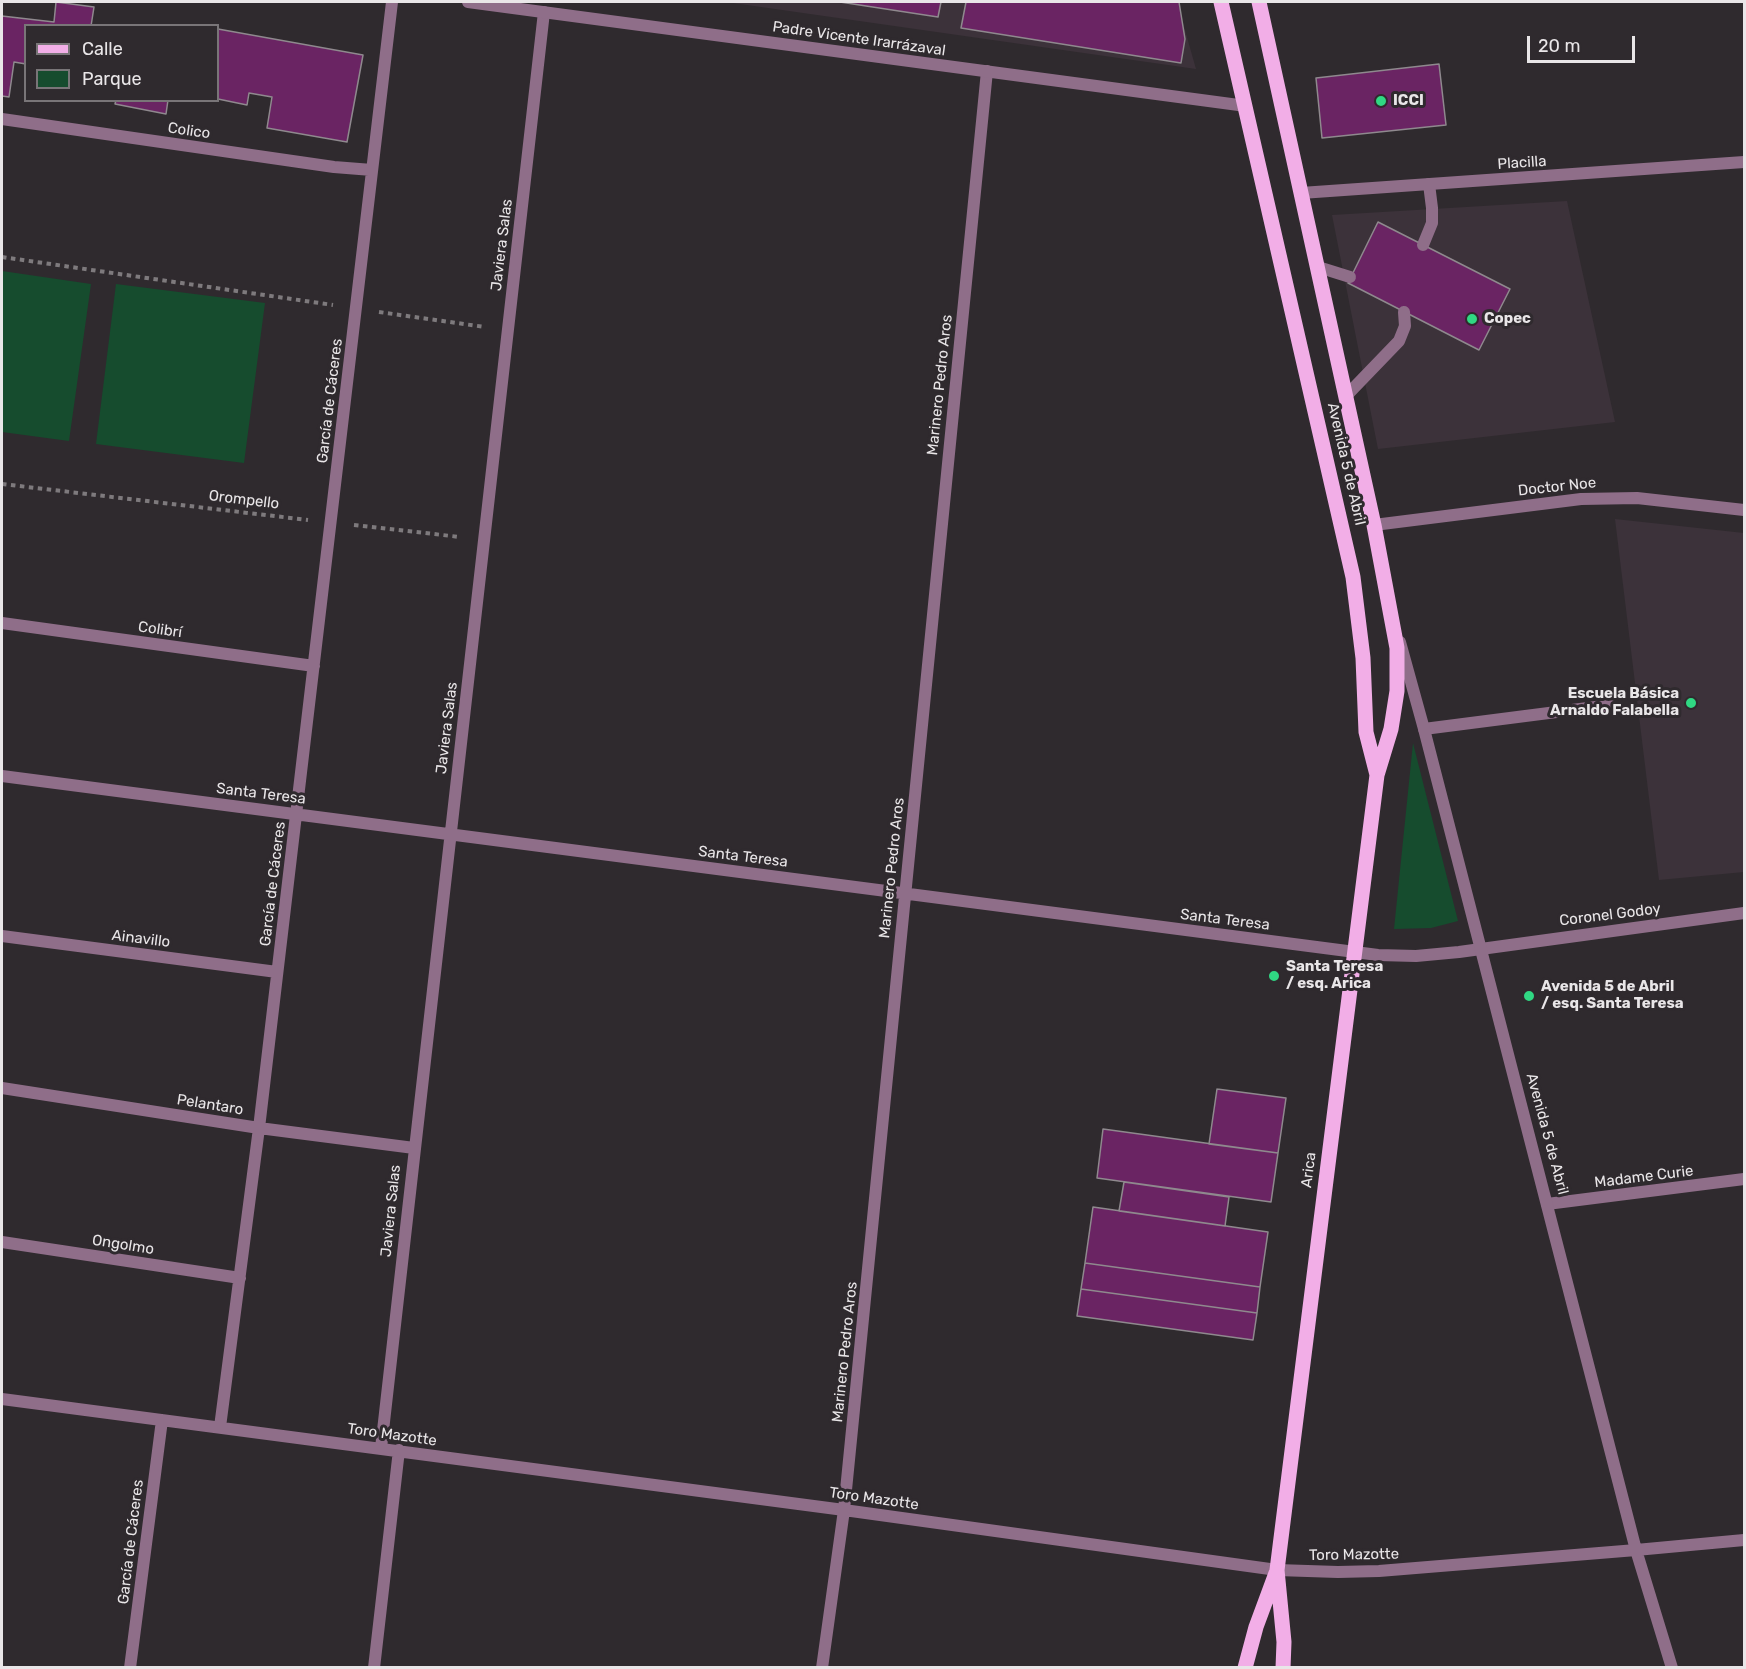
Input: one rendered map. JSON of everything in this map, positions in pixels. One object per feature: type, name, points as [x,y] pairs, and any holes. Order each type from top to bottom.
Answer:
[{"type":"main road","name":"Avenida 5 de Abril","points":[[1221,2],[1353,578],[1363,658],[1366,732],[1377,775]]},
{"type":"main road","name":"Avenida 5 de Abril","points":[[1259,2],[1374,525],[1397,648],[1397,691],[1391,729],[1377,775]]},
{"type":"main road","name":"Arica","points":[[1283,1668],[1284,1642],[1277,1570],[1377,775]]},
{"type":"main road","name":"Arica","points":[[1245,1668],[1256,1627],[1277,1570]]},
{"type":"street","name":"García de Cáceres","points":[[220,1427],[278,972],[392,2]]},
{"type":"street","name":"Padre Vicente Irarrázaval","points":[[468,2],[1246,106]]},
{"type":"street","name":"Javiera Salas","points":[[381,1448],[544,12]]},
{"type":"street","name":"Marinero Pedro Aros","points":[[822,1668],[844,1510],[987,71]]},
{"type":"street","name":"Colico","points":[[2,119],[334,167],[372,170]]},
{"type":"street","name":"Placilla","points":[[1301,193],[1744,162]]},
{"type":"street","points":[[1423,245],[1432,223],[1429,184]]},
{"type":"street","points":[[1318,267],[1350,277]]},
{"type":"street","points":[[1346,396],[1399,341],[1405,326],[1404,312]]},
{"type":"street","name":"Doctor Noe","points":[[1374,525],[1581,499],[1637,498],[1744,510]]},
{"type":"street","name":"Avenida 5 de Abril","points":[[1391,609],[1636,1550],[1672,1668]]},
{"type":"street","name":"Colibrí","points":[[2,623],[314,666]]},
{"type":"street","points":[[1424,729],[1611,705]]},
{"type":"street","name":"Santa Teresa","points":[[2,776],[1354,952],[1416,956],[1480,949]]},
{"type":"street","name":"Coronel Godoy","points":[[1480,949],[1744,913]]},
{"type":"street","name":"Ainavillo","points":[[2,936],[278,972]]},
{"type":"street","name":"Pelantaro","points":[[2,1088],[259,1128],[414,1148]]},
{"type":"street","name":"Madame Curie","points":[[1547,1204],[1744,1179]]},
{"type":"street","name":"Ongolmo","points":[[2,1242],[240,1278]]},
{"type":"street","name":"Toro Mazotte","points":[[2,1399],[399,1450],[1277,1570],[1338,1572],[1379,1570],[1744,1540]]},
{"type":"street","name":"García de Cáceres","points":[[130,1668],[162,1420]]},
{"type":"street","points":[[374,1668],[399,1450]]},
{"type":"path","points":[[2,257],[508,330]]},
{"type":"path","name":"Orompello","points":[[2,484],[484,540]]},
{"type":"shaded area","points":[[726,2],[1177,2],[1196,69]]},
{"type":"shaded area","name":"Copec","points":[[1567,201],[1615,422],[1378,449],[1332,215]]},
{"type":"shaded area","name":"Escuela Básica Arnaldo Falabella","points":[[1615,519],[1744,533],[1744,872],[1659,880]]},
{"type":"green space","points":[[2,271],[91,284],[69,441],[2,432]]},
{"type":"green space","points":[[116,284],[265,303],[244,463],[96,444]]},
{"type":"green space","points":[[1413,743],[1458,921],[1431,928],[1394,929]]},
{"type":"building","points":[[56,2],[94,7],[91,24],[24,24],[24,64],[14,62],[9,97],[2,96],[2,16],[54,22]]},
{"type":"building","points":[[840,2],[941,2],[938,17]]},
{"type":"building","points":[[966,2],[1179,2],[1185,39],[1181,63],[961,28]]},
{"type":"building","points":[[219,29],[363,55],[347,142],[267,128],[272,97],[249,93],[247,105],[219,99]]},
{"type":"building","name":"ICCI","points":[[1439,64],[1446,125],[1322,138],[1316,78]]},
{"type":"building","points":[[116,102],[168,102],[166,114],[115,104]]},
{"type":"building","points":[[1378,222],[1510,289],[1479,350],[1348,283]]},
{"type":"building","points":[[1217,1089],[1286,1098],[1278,1153],[1209,1144]]},
{"type":"building","points":[[1103,1129],[1278,1153],[1271,1202],[1097,1178]]},
{"type":"building","points":[[1124,1182],[1229,1197],[1225,1226],[1119,1211]]},
{"type":"building","points":[[1093,1207],[1268,1232],[1260,1287],[1085,1263]]},
{"type":"building","points":[[1085,1263],[1260,1287],[1257,1313],[1081,1289]]},
{"type":"building","points":[[1081,1289],[1257,1313],[1253,1340],[1077,1316]]},
{"type":"place","name":"ICCI","points":[[1381,101]]},
{"type":"place","name":"Copec","points":[[1472,319]]},
{"type":"place","name":"Escuela Básica Arnaldo Falabella","points":[[1691,703]]},
{"type":"place","name":"Santa Teresa / esq. Arica","points":[[1274,976]]},
{"type":"place","name":"Avenida 5 de Abril / esq. Santa Teresa","points":[[1529,996]]}]
